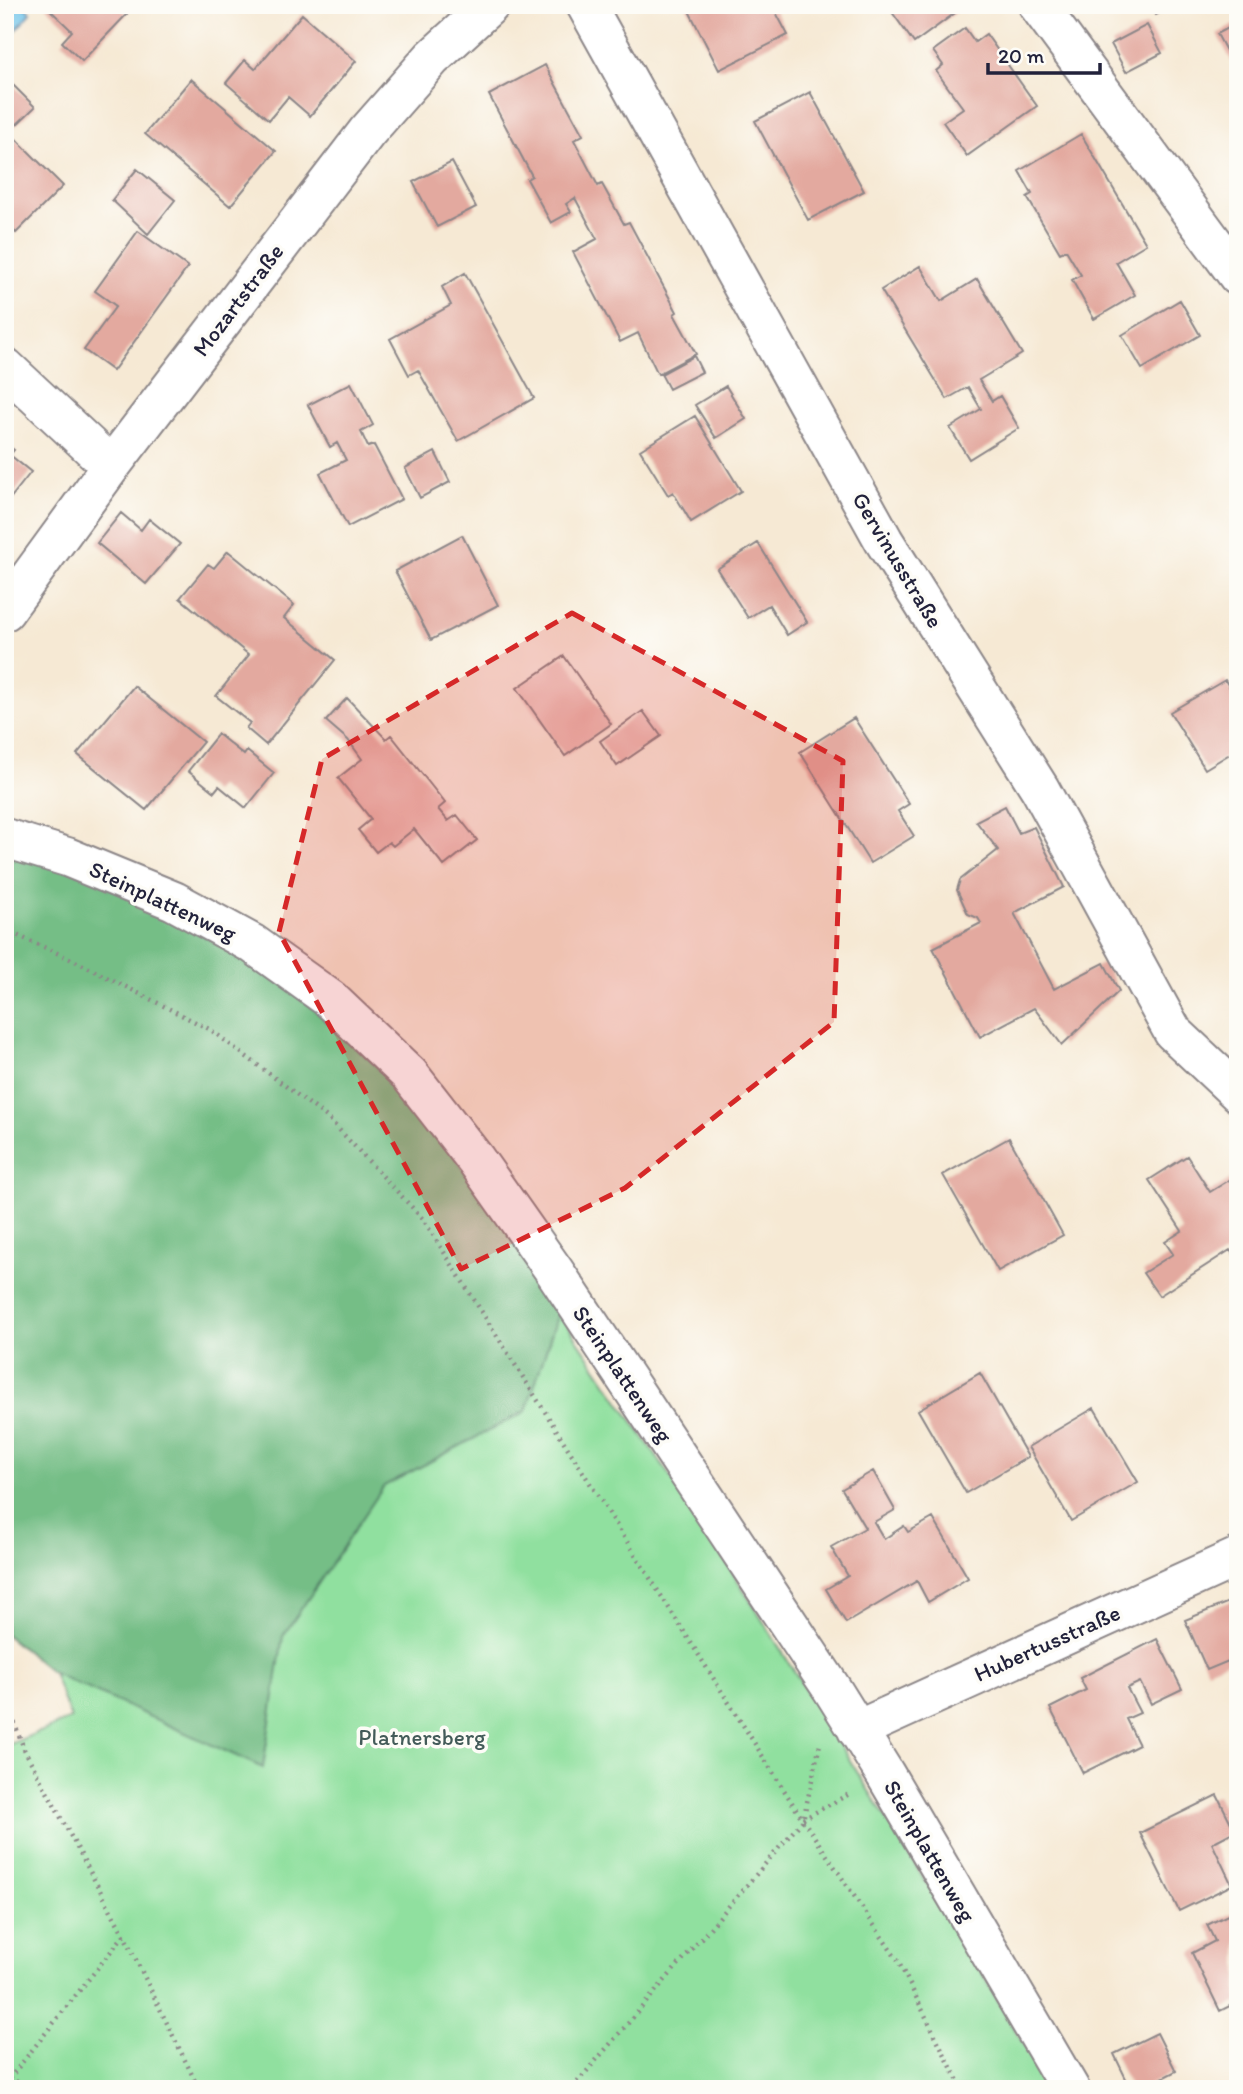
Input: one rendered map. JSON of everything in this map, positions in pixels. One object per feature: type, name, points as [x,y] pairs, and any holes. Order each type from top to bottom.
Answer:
[{"type":"street","name":"Mozartstraße","points":[[5,611],[111,466],[367,132],[432,58],[490,5]]},
{"type":"street","name":"Gervinusstraße","points":[[586,5],[884,541],[1040,789],[1173,1032],[1238,1093]]},
{"type":"street","points":[[1038,5],[1238,276]]},
{"type":"street","points":[[5,367],[111,466]]},
{"type":"street","name":"Steinplattenweg","points":[[5,838],[66,857],[174,901],[253,944],[330,999],[409,1074],[476,1160],[555,1272],[832,1689],[1070,2089]]},
{"type":"street","name":"Hubertusstraße","points":[[857,1730],[1238,1557]]},
{"type":"path","points":[[5,930],[75,961],[211,1030],[327,1118],[424,1219],[803,1819],[898,1961],[962,2089]]},
{"type":"path","points":[[803,1819],[832,1689]]},
{"type":"path","points":[[5,1696],[24,1749],[124,1935],[199,2089]]},
{"type":"path","points":[[565,2089],[580,2078],[803,1819],[885,1774]]},
{"type":"path","points":[[7,2082],[124,1935]]},
{"type":"path","points":[[7,2082],[102,2089]]},
{"type":"highlighted area","points":[[572,613],[843,761],[834,1022],[625,1188],[461,1269],[279,932],[322,759]]},
{"type":"green space","points":[[5,851],[88,874],[277,975],[416,1102],[561,1305],[526,1411],[384,1486],[283,1636],[263,1768],[53,1673],[5,1634]]},
{"type":"green space","name":"Platnersberg","points":[[416,1102],[703,1525],[975,1961],[1050,2089],[5,2089],[5,1746],[71,1719],[53,1673],[5,1634]]},
{"type":"water","points":[[5,5],[23,5],[31,13],[16,30],[5,20]]},
{"type":"building","points":[[45,5],[118,5],[127,14],[82,61],[62,42],[72,31]]},
{"type":"building","points":[[686,5],[772,5],[788,35],[719,70]]},
{"type":"building","points":[[887,5],[966,5],[914,43]]},
{"type":"building","points":[[1150,5],[1175,5],[1156,15]]},
{"type":"building","points":[[302,14],[356,61],[310,116],[288,97],[269,120],[226,83],[245,60],[255,69]]},
{"type":"building","points":[[1238,23],[1238,73],[1217,34]]},
{"type":"building","points":[[1147,25],[1162,53],[1126,72],[1111,44]]},
{"type":"building","points":[[965,28],[975,42],[986,34],[1037,106],[967,156],[943,122],[963,108],[936,71],[943,65],[933,51]]},
{"type":"building","points":[[545,65],[583,135],[574,140],[598,186],[602,184],[624,224],[629,222],[696,354],[658,374],[638,333],[620,342],[573,252],[597,239],[575,198],[566,204],[571,212],[551,223],[527,179],[532,176],[489,95]]},
{"type":"building","points":[[5,77],[35,107],[13,128],[5,120]]},
{"type":"building","points":[[191,79],[276,151],[230,206],[145,134]]},
{"type":"building","points":[[810,92],[864,191],[808,220],[755,121]]},
{"type":"building","points":[[5,128],[63,186],[16,233],[5,222]]},
{"type":"building","points":[[1081,134],[1146,244],[1116,262],[1135,295],[1094,319],[1072,280],[1081,275],[1066,250],[1060,253],[1027,197],[1032,194],[1019,171]]},
{"type":"building","points":[[452,162],[476,207],[437,227],[413,182]]},
{"type":"building","points":[[137,169],[175,200],[148,234],[112,200]]},
{"type":"building","points":[[138,231],[188,267],[113,371],[84,350],[116,306],[95,291]]},
{"type":"building","points":[[920,266],[941,301],[977,279],[1022,354],[979,380],[992,401],[1000,396],[1019,428],[969,459],[950,428],[981,409],[968,387],[947,399],[881,290]]},
{"type":"building","points":[[465,273],[534,398],[458,441],[418,370],[409,375],[390,339],[451,305],[442,287]]},
{"type":"building","points":[[1180,300],[1200,335],[1142,369],[1122,335]]},
{"type":"building","points":[[694,356],[702,372],[669,389],[661,374]]},
{"type":"building","points":[[351,383],[373,425],[361,432],[368,447],[374,445],[402,499],[348,527],[320,473],[346,460],[337,443],[330,447],[308,405]]},
{"type":"building","points":[[726,386],[746,419],[716,438],[695,405]]},
{"type":"building","points":[[695,416],[741,491],[691,522],[673,492],[668,495],[640,450]]},
{"type":"building","points":[[5,443],[14,450],[10,455],[31,472],[5,505]]},
{"type":"building","points":[[435,452],[450,482],[420,498],[405,468]]},
{"type":"building","points":[[121,513],[141,530],[149,519],[180,544],[146,584],[97,543]]},
{"type":"building","points":[[462,535],[498,605],[431,640],[395,571]]},
{"type":"building","points":[[758,543],[807,622],[787,635],[769,605],[748,618],[717,569]]},
{"type":"building","points":[[228,551],[294,605],[284,618],[335,660],[266,745],[246,728],[250,723],[216,696],[249,655],[180,598],[208,564],[214,568]]},
{"type":"building","points":[[564,656],[611,724],[565,756],[517,688]]},
{"type":"building","points":[[1225,680],[1238,701],[1238,749],[1205,769],[1170,712]]},
{"type":"building","points":[[134,686],[203,742],[146,810],[77,754]]},
{"type":"building","points":[[347,698],[386,739],[391,735],[445,803],[438,809],[448,821],[457,815],[477,840],[444,866],[414,829],[393,846],[389,842],[376,852],[358,830],[371,819],[338,778],[362,759],[348,740],[326,721]]},
{"type":"building","points":[[643,711],[661,736],[617,766],[600,741]]},
{"type":"building","points":[[854,718],[909,804],[898,811],[914,836],[870,863],[800,752]]},
{"type":"building","points":[[218,734],[244,755],[247,751],[274,773],[246,808],[219,786],[214,792],[188,771]]},
{"type":"building","points":[[1005,806],[1019,833],[1034,827],[1064,887],[1014,913],[1054,989],[1104,963],[1119,991],[1062,1045],[1034,1008],[980,1037],[933,948],[981,923],[978,918],[968,914],[957,890],[960,880],[998,850],[976,821]]},
{"type":"building","points":[[1009,1138],[1063,1235],[998,1271],[943,1175]]},
{"type":"building","points":[[1187,1156],[1210,1192],[1234,1177],[1238,1183],[1238,1261],[1230,1250],[1159,1296],[1143,1273],[1173,1254],[1165,1242],[1182,1231],[1149,1180]]},
{"type":"building","points":[[980,1373],[1028,1457],[966,1493],[918,1410]]},
{"type":"building","points":[[1094,1408],[1138,1482],[1071,1521],[1028,1447]]},
{"type":"building","points":[[873,1471],[895,1510],[874,1522],[884,1539],[904,1526],[908,1532],[933,1518],[968,1578],[928,1602],[917,1581],[846,1623],[826,1589],[848,1576],[831,1547],[865,1528],[842,1489]]},
{"type":"building","points":[[1236,1599],[1238,1657],[1207,1670],[1185,1620]]},
{"type":"building","points":[[1157,1639],[1182,1689],[1151,1704],[1140,1682],[1127,1688],[1140,1713],[1126,1719],[1139,1745],[1083,1773],[1050,1708],[1086,1690],[1080,1678]]},
{"type":"building","points":[[1217,1795],[1235,1831],[1212,1843],[1232,1885],[1179,1911],[1140,1833]]},
{"type":"building","points":[[1238,1910],[1238,2002],[1220,2011],[1192,1953],[1215,1941],[1207,1925]]},
{"type":"building","points":[[1157,2033],[1176,2071],[1141,2089],[1131,2089],[1114,2054]]}]
